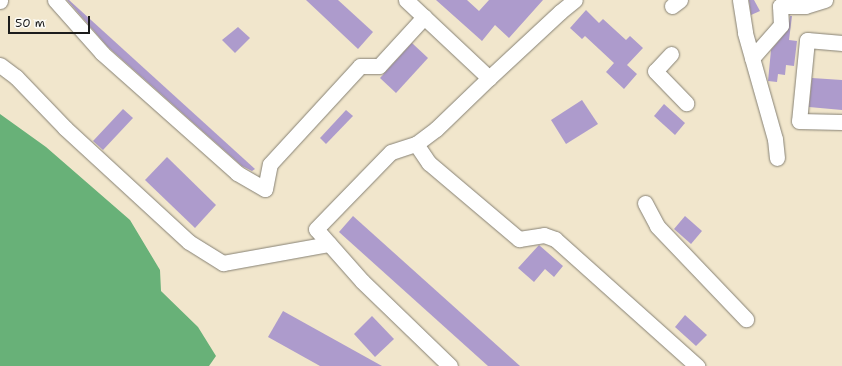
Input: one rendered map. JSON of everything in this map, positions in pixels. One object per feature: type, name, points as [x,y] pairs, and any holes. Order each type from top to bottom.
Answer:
[{"type":"lane","points":[[55,0],[102,53],[237,173],[265,189],[270,164],[360,66],[379,66],[424,17]]},
{"type":"lane","points":[[406,0],[489,78]]},
{"type":"lane","points":[[450,366],[362,281],[316,229],[391,152],[416,144],[436,129],[560,12],[575,0]]},
{"type":"lane","points":[[740,0],[745,33],[774,139],[777,158]]},
{"type":"lane","points":[[752,58],[781,25],[780,6],[805,6],[825,0]]},
{"type":"lane","points":[[842,43],[807,40],[799,121],[842,122]]},
{"type":"lane","points":[[671,54],[656,71],[686,103]]},
{"type":"lane","points":[[0,65],[16,77],[65,128],[189,242],[223,263],[329,244]]},
{"type":"lane","points":[[416,144],[429,163],[519,239],[544,235],[555,239],[697,366]]},
{"type":"lane","points":[[645,203],[657,226],[746,319]]},
{"type":"green space","points":[[0,114],[46,147],[130,220],[160,270],[161,291],[198,327],[216,356],[209,366],[0,366]]},
{"type":"building","points":[[67,0],[69,0],[255,169],[252,171],[242,166],[108,47]]},
{"type":"building","points":[[306,0],[338,0],[373,32],[358,49]]},
{"type":"building","points":[[436,0],[467,0],[479,11],[489,0],[543,0],[509,38],[495,25],[482,41]]},
{"type":"building","points":[[749,0],[754,0],[760,11],[751,15]]},
{"type":"building","points":[[586,10],[599,23],[603,19],[626,40],[630,36],[643,48],[627,65],[637,74],[624,89],[606,72],[614,63],[585,36],[582,39],[570,28]]},
{"type":"building","points":[[790,16],[792,16],[789,40],[797,41],[794,66],[786,65],[785,75],[778,74],[777,82],[768,81],[771,50],[788,30]]},
{"type":"building","points":[[238,27],[250,38],[235,53],[222,40]]},
{"type":"building","points":[[412,43],[428,58],[396,93],[380,78]]},
{"type":"building","points":[[812,78],[842,80],[842,110],[809,107]]},
{"type":"building","points":[[582,100],[598,124],[566,144],[551,120]]},
{"type":"building","points":[[664,104],[685,123],[675,135],[654,116]]},
{"type":"building","points":[[123,109],[133,118],[103,150],[93,141]]},
{"type":"building","points":[[346,110],[353,116],[326,144],[320,138]]},
{"type":"building","points":[[167,157],[216,205],[195,228],[145,180]]},
{"type":"building","points":[[353,216],[520,366],[488,366],[339,232]]},
{"type":"building","points":[[685,216],[702,231],[691,244],[674,229]]},
{"type":"building","points":[[539,245],[563,266],[554,277],[545,269],[534,282],[518,268]]},
{"type":"building","points":[[283,311],[382,366],[320,366],[268,337]]},
{"type":"building","points":[[685,315],[707,335],[696,346],[675,327]]},
{"type":"building","points":[[372,316],[394,339],[375,357],[354,334]]}]
